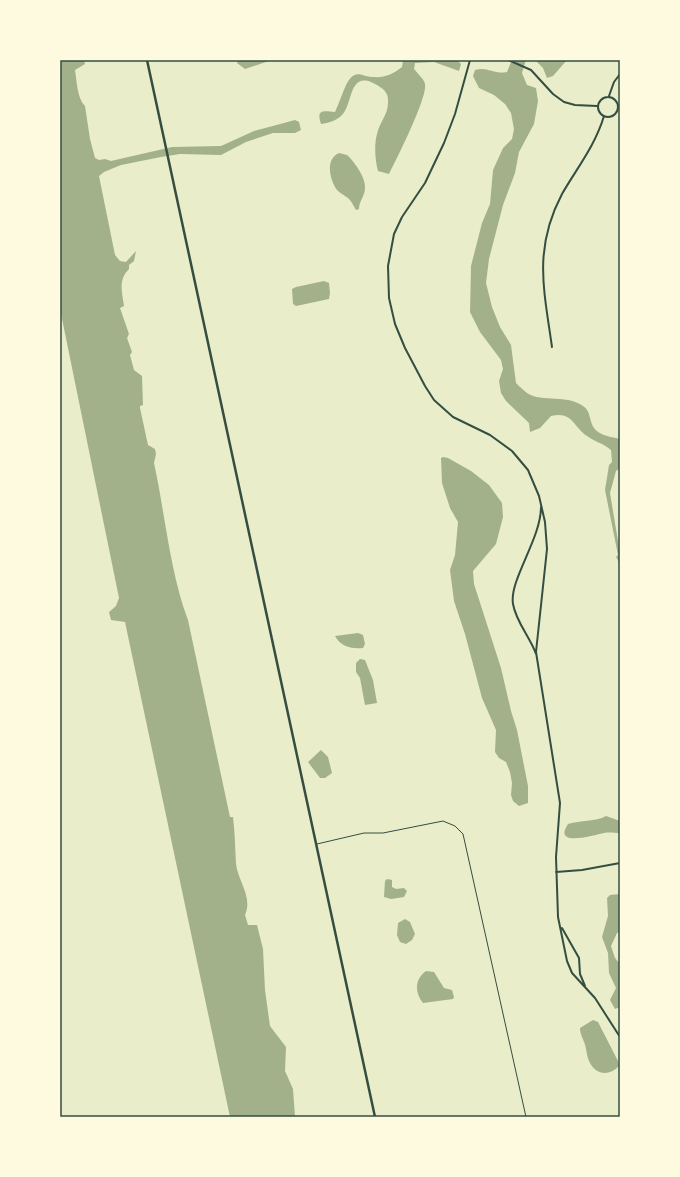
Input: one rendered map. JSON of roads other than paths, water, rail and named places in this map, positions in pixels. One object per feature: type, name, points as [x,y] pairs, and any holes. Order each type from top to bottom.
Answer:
[{"type":"street","points":[[147,60],[375,1117]]},
{"type":"street","points":[[470,60],[458,107],[444,143],[424,183],[394,234],[388,266],[388,298],[400,338],[431,396],[453,416],[490,435],[512,451],[523,463],[533,478],[542,504],[547,549],[536,642],[537,659],[560,803],[556,872],[557,908],[569,968],[575,978],[595,998],[620,1037]]},
{"type":"street","points":[[493,60],[503,60]]},
{"type":"street","points":[[508,60],[526,66],[536,74],[553,94],[564,102],[575,106],[597,106]]},
{"type":"street","points":[[609,96],[616,100],[619,107],[613,115],[604,116],[600,113],[597,106],[600,100],[609,96],[614,82],[620,74]]},
{"type":"street","points":[[552,347],[545,309],[542,281],[543,258],[548,233],[561,196],[593,144],[604,116]]},
{"type":"street","points":[[537,659],[532,645],[514,610],[512,599],[514,587],[538,530],[542,504]]},
{"type":"street","points":[[556,872],[582,870],[620,863]]},
{"type":"street","points":[[562,928],[567,934],[579,958],[580,974],[585,987]]},
{"type":"lane","points":[[316,844],[364,833],[383,833],[443,821],[455,826],[463,834],[526,1117]]}]
